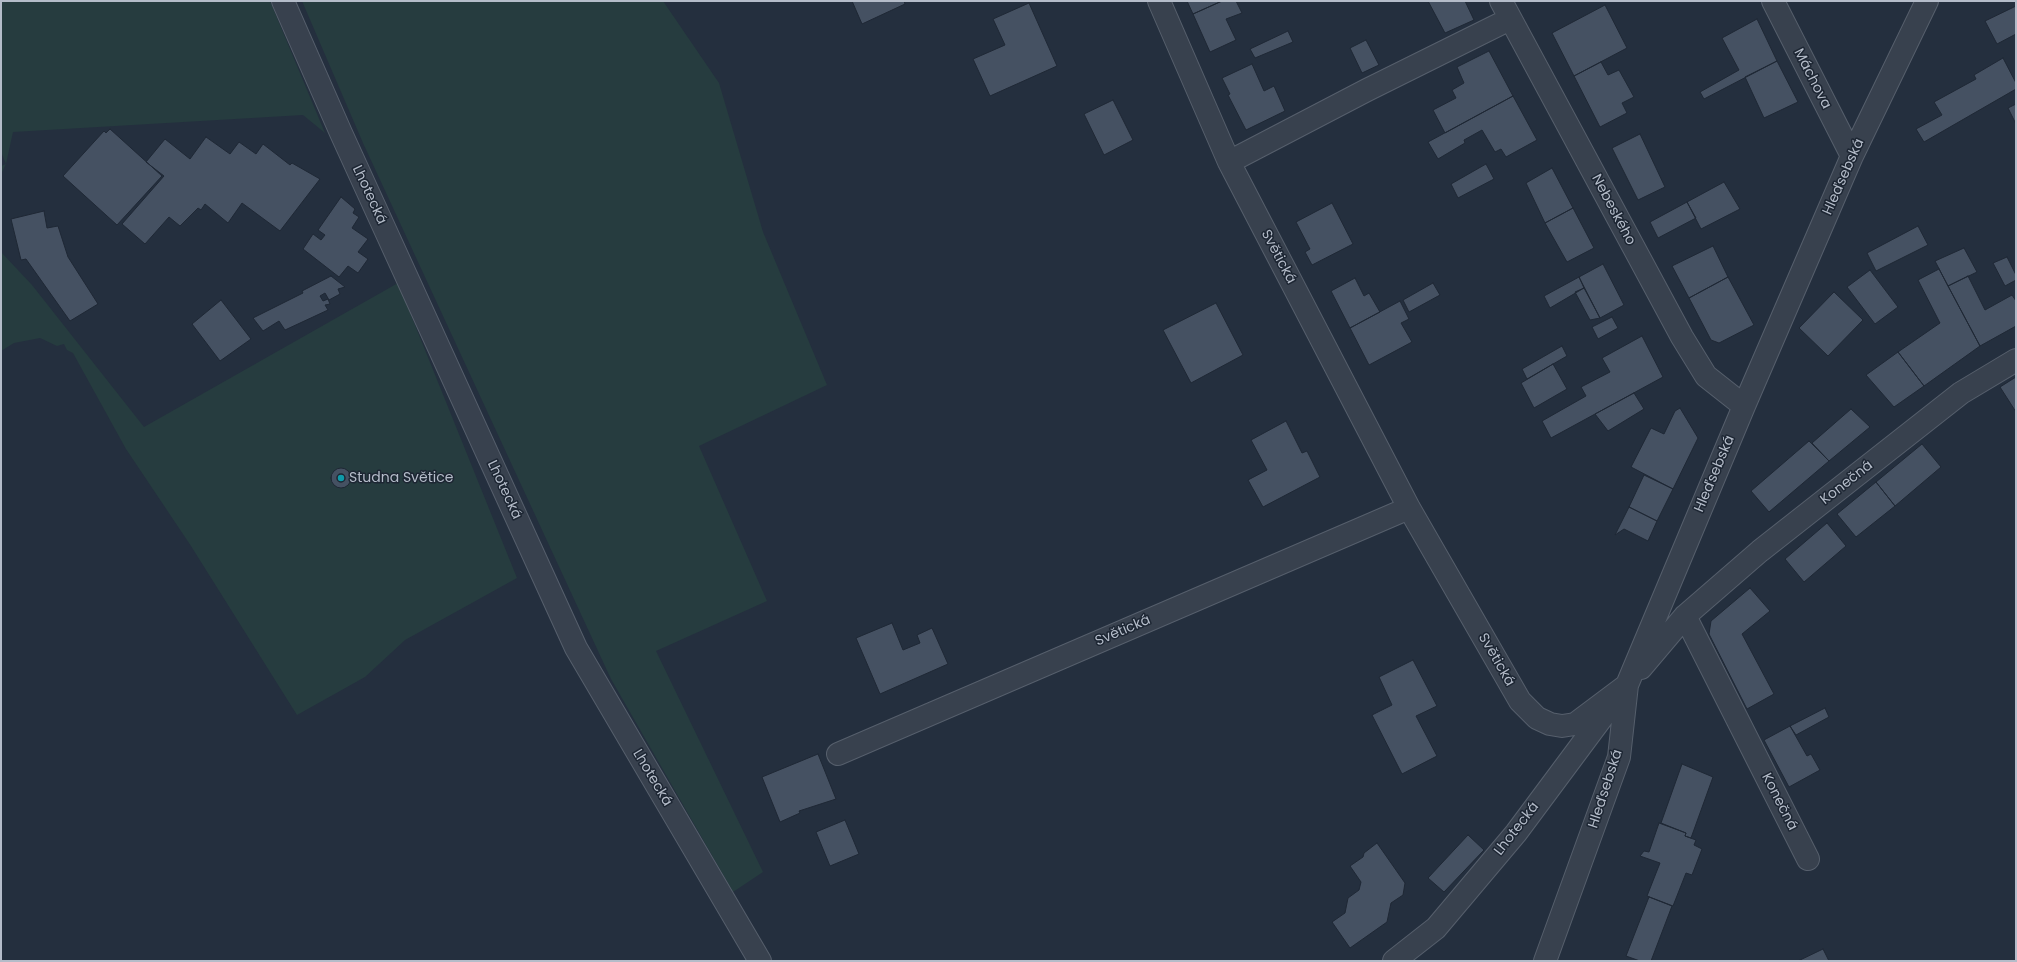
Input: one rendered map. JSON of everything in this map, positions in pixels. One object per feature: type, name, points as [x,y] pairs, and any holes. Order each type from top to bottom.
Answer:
[{"type":"street","name":"Lhotecká","points":[[283,1],[344,141],[576,648],[760,961]]},
{"type":"street","name":"Světická","points":[[1159,1],[1229,162],[1409,508],[1520,702],[1530,713],[1550,724],[1562,726],[1575,724],[1627,685]]},
{"type":"street","name":"Máchova","points":[[1773,1],[1852,156]]},
{"type":"street","name":"Hleďsebská","points":[[1545,961],[1619,757],[1627,685],[1744,406],[1852,156],[1927,1]]},
{"type":"street","points":[[1229,162],[1367,90],[1505,10]]},
{"type":"street","name":"Nebeského","points":[[1505,10],[1682,337],[1706,376],[1744,406]]},
{"type":"street","name":"Konečná","points":[[1627,685],[1685,616],[1760,551],[1961,393],[2016,360]]},
{"type":"street","name":"Světická","points":[[838,754],[1409,508]]},
{"type":"street","name":"Konečná","points":[[1685,616],[1808,859]]},
{"type":"street","name":"Lhotecká","points":[[1394,961],[1436,928],[1516,833],[1627,685]]},
{"type":"green space","points":[[1,1],[270,1],[325,133],[303,115],[13,132],[6,164],[1,152]]},
{"type":"green space","points":[[302,1],[663,1],[719,83],[763,232],[827,385],[699,446],[767,601],[656,651],[763,872],[733,892],[611,679],[363,143]]},
{"type":"green space","points":[[6,164],[1,174],[1,166]]},
{"type":"green space","points":[[1,252],[32,285],[144,427],[398,283],[517,578],[405,640],[365,677],[297,715],[191,546],[126,449],[73,353],[67,350],[64,344],[57,346],[40,338],[14,343],[1,351]]},
{"type":"building","points":[[852,1],[904,1],[905,4],[862,24]]},
{"type":"building","points":[[1187,1],[1222,1],[1193,14]]},
{"type":"building","points":[[1222,1],[1236,1],[1242,13],[1226,19],[1236,40],[1210,52],[1193,14]]},
{"type":"building","points":[[1428,1],[1465,1],[1474,20],[1445,33]]},
{"type":"building","points":[[1029,3],[1057,66],[990,96],[973,59],[1005,45],[993,19]]},
{"type":"building","points":[[1605,5],[1627,48],[1574,76],[1552,33]]},
{"type":"building","points":[[2016,6],[2016,34],[1997,44],[1985,21]]},
{"type":"building","points":[[1757,19],[1777,61],[1704,99],[1700,92],[1739,70],[1722,38]]},
{"type":"building","points":[[1288,31],[1293,42],[1255,58],[1250,49]]},
{"type":"building","points":[[1366,40],[1379,65],[1362,73],[1350,48]]},
{"type":"building","points":[[1489,51],[1513,96],[1445,133],[1433,110],[1456,98],[1452,90],[1464,83],[1457,67]]},
{"type":"building","points":[[2003,58],[2016,83],[2016,89],[1924,142],[1916,129],[1942,115],[1934,102],[1976,79],[1974,75]]},
{"type":"building","points":[[1777,61],[1798,102],[1764,118],[1745,77]]},
{"type":"building","points":[[1601,62],[1608,75],[1619,70],[1634,97],[1622,103],[1627,113],[1600,127],[1574,76]]},
{"type":"building","points":[[1252,64],[1264,91],[1274,86],[1285,111],[1246,130],[1228,95],[1230,94],[1222,78]]},
{"type":"building","points":[[1513,96],[1537,140],[1506,157],[1501,149],[1495,152],[1482,130],[1464,140],[1465,143],[1438,159],[1428,142]]},
{"type":"building","points":[[1113,100],[1133,140],[1104,155],[1084,114]]},
{"type":"building","points":[[2016,104],[2016,124],[2008,108]]},
{"type":"building","points":[[110,129],[162,176],[117,225],[63,176],[104,131],[106,133]]},
{"type":"building","points":[[1640,134],[1665,187],[1638,200],[1612,148]]},
{"type":"building","points":[[206,137],[230,154],[239,142],[256,154],[263,144],[290,165],[292,163],[320,179],[280,231],[242,203],[228,223],[205,204],[201,210],[198,208],[180,226],[169,217],[145,244],[122,224],[164,176],[146,162],[165,139],[190,159]]},
{"type":"building","points":[[1486,164],[1494,179],[1458,198],[1451,184]]},
{"type":"building","points":[[1552,168],[1573,208],[1545,223],[1526,183]]},
{"type":"building","points":[[1724,182],[1740,209],[1701,229],[1687,202]]},
{"type":"building","points":[[341,197],[355,209],[353,213],[359,217],[352,228],[368,239],[358,252],[368,259],[358,273],[348,266],[339,277],[303,249],[313,234],[321,240],[325,235],[318,230]]},
{"type":"building","points":[[1687,202],[1696,218],[1658,238],[1650,222]]},
{"type":"building","points":[[1332,203],[1353,244],[1312,265],[1305,252],[1310,249],[1296,222]]},
{"type":"building","points":[[1573,208],[1594,248],[1567,262],[1545,223]]},
{"type":"building","points":[[44,211],[47,228],[58,226],[68,257],[98,304],[70,321],[26,259],[21,260],[11,219]]},
{"type":"building","points":[[1918,226],[1928,245],[1876,271],[1867,253]]},
{"type":"building","points":[[1713,246],[1728,277],[1689,298],[1672,266]]},
{"type":"building","points":[[1964,248],[1977,272],[1948,286],[1935,261]]},
{"type":"building","points":[[2007,257],[2016,275],[2016,280],[2005,286],[1993,263]]},
{"type":"building","points":[[1603,264],[1624,305],[1600,318],[1579,277]]},
{"type":"building","points":[[1939,269],[1980,346],[1924,386],[1898,352],[1940,323],[1918,280]]},
{"type":"building","points":[[1870,270],[1898,307],[1875,324],[1847,287]]},
{"type":"building","points":[[331,276],[345,287],[338,289],[340,294],[329,300],[325,293],[320,296],[323,301],[328,299],[330,304],[325,305],[328,310],[285,330],[279,321],[263,331],[253,318],[303,293],[302,291]]},
{"type":"building","points":[[1968,276],[1985,310],[2012,295],[2016,301],[2016,326],[1980,346],[1948,286]]},
{"type":"building","points":[[1579,277],[1584,288],[1550,308],[1544,296]]},
{"type":"building","points":[[1728,277],[1754,325],[1719,343],[1711,340],[1689,298]]},
{"type":"building","points":[[1355,278],[1364,296],[1369,293],[1380,312],[1350,328],[1331,291]]},
{"type":"building","points":[[1433,283],[1440,295],[1409,312],[1403,300]]},
{"type":"building","points":[[1584,288],[1600,318],[1590,320],[1575,292]]},
{"type":"building","points":[[1834,292],[1863,320],[1828,356],[1799,328]]},
{"type":"building","points":[[221,300],[251,339],[220,361],[192,324]]},
{"type":"building","points":[[1400,301],[1409,319],[1401,323],[1412,342],[1369,365],[1350,328]]},
{"type":"building","points":[[1216,303],[1243,355],[1191,383],[1163,330]]},
{"type":"building","points":[[1612,317],[1618,328],[1598,339],[1592,327]]},
{"type":"building","points":[[1642,336],[1663,377],[1551,438],[1542,421],[1586,396],[1581,387],[1610,372],[1602,358]]},
{"type":"building","points":[[1562,346],[1567,356],[1527,379],[1522,369]]},
{"type":"building","points":[[1898,352],[1924,386],[1894,407],[1866,375]]},
{"type":"building","points":[[1553,364],[1567,389],[1534,408],[1521,383]]},
{"type":"building","points":[[2016,377],[2016,412],[2000,387]]},
{"type":"building","points":[[1634,393],[1644,409],[1608,431],[1595,414]]},
{"type":"building","points":[[1680,408],[1698,438],[1673,489],[1631,467],[1651,428],[1664,434],[1675,411]]},
{"type":"building","points":[[1851,409],[1870,427],[1829,461],[1812,443]]},
{"type":"building","points":[[1286,421],[1302,453],[1307,451],[1320,477],[1263,507],[1248,480],[1267,470],[1251,440]]},
{"type":"building","points":[[1809,441],[1829,461],[1769,512],[1751,491]]},
{"type":"building","points":[[1922,444],[1941,467],[1895,506],[1876,482]]},
{"type":"building","name":"Studna Světice","points":[[341,468],[348,471],[351,478],[348,485],[341,488],[334,485],[331,478],[334,471]]},
{"type":"building","points":[[1644,475],[1673,489],[1657,521],[1629,507]]},
{"type":"building","points":[[1876,482],[1895,506],[1856,537],[1837,514]]},
{"type":"building","points":[[1629,507],[1657,521],[1648,541],[1624,529],[1615,535]]},
{"type":"building","points":[[1827,523],[1846,546],[1804,582],[1785,559]]},
{"type":"building","points":[[1750,588],[1770,611],[1742,634],[1774,694],[1747,709],[1709,634],[1711,621]]},
{"type":"building","points":[[892,623],[903,650],[920,643],[917,635],[932,628],[948,664],[880,694],[856,638]]},
{"type":"building","points":[[1413,660],[1437,706],[1416,716],[1437,756],[1402,774],[1372,715],[1392,705],[1379,677]]},
{"type":"building","points":[[1825,708],[1829,717],[1796,735],[1790,726]]},
{"type":"building","points":[[1790,726],[1807,756],[1811,754],[1820,770],[1789,787],[1764,740]]},
{"type":"building","points":[[818,754],[836,799],[799,811],[800,813],[780,822],[762,777]]},
{"type":"building","points":[[1682,764],[1713,777],[1691,838],[1685,836],[1686,833],[1661,823]]},
{"type":"building","points":[[845,820],[859,854],[830,866],[816,832]]},
{"type":"building","points":[[1659,823],[1686,833],[1685,836],[1696,840],[1694,845],[1702,849],[1692,875],[1686,873],[1673,906],[1647,896],[1660,863],[1640,856],[1644,851],[1649,852]]},
{"type":"building","points":[[1468,835],[1484,850],[1444,892],[1428,878]]},
{"type":"building","points":[[1377,843],[1405,883],[1403,895],[1391,903],[1387,922],[1350,948],[1332,922],[1345,913],[1348,898],[1359,890],[1361,882],[1350,866],[1363,857],[1364,853]]},
{"type":"building","points":[[1649,897],[1672,906],[1651,961],[1640,961],[1626,956]]},
{"type":"building","points":[[1823,949],[1829,961],[1798,961]]},
{"type":"place","name":"Studna Světice","points":[[341,478]]}]
